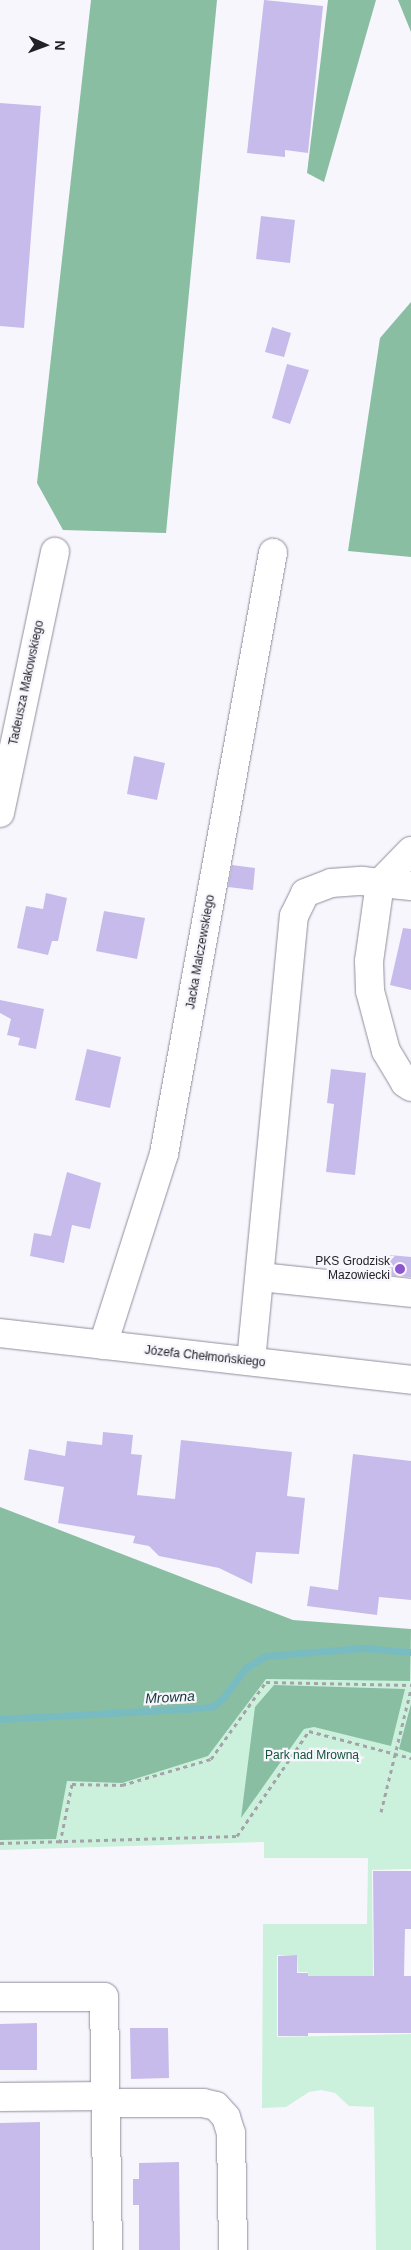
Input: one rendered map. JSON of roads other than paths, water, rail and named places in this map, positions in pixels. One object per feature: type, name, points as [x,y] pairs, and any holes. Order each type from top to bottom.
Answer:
[{"type":"street","name":"Tadeusza Makowskiego","points":[[0,813],[55,552]]},
{"type":"street","name":"Jacka Malczewskiego","points":[[104,1345],[164,1154],[273,553]]},
{"type":"street","points":[[411,851],[380,882],[370,961],[370,991],[386,1051],[405,1083],[411,1086]]},
{"type":"street","points":[[251,1361],[294,916],[305,893],[331,882],[380,882],[411,886]]},
{"type":"street","points":[[260,1277],[411,1293]]},
{"type":"street","name":"Józefa Chełmońskiego","points":[[0,1333],[411,1380]]},
{"type":"street","points":[[0,1997],[104,1997],[108,2250]]},
{"type":"street","points":[[0,2097],[203,2103],[216,2106],[226,2117],[231,2133],[234,2250]]},
{"type":"waterway","name":"Mrowna","points":[[0,1719],[202,1708],[214,1706],[223,1698],[246,1668],[265,1656],[363,1648],[411,1652]]},
{"type":"place","name":"PKS Grodzisk Mazowiecki","points":[[400,1269]]},
{"type":"park label","name":"Park nad Mrowną","points":[[312,1756]]}]
